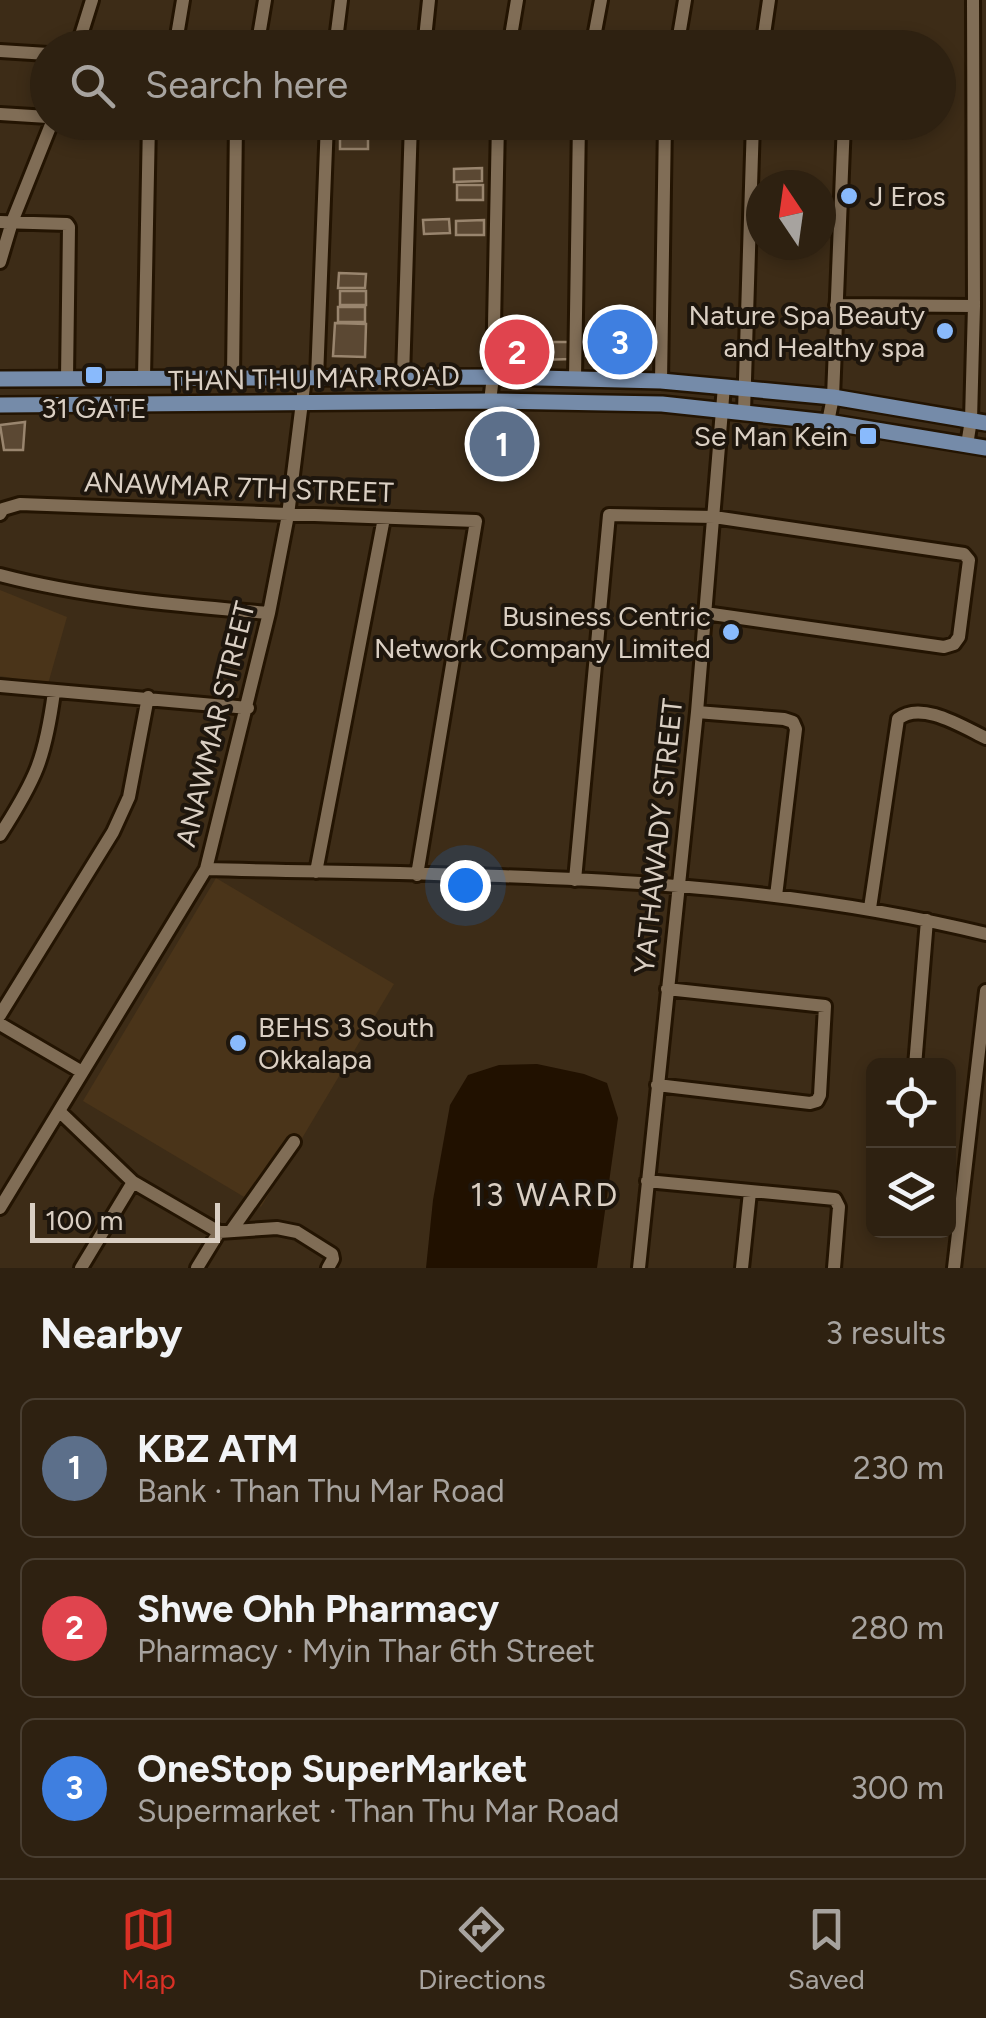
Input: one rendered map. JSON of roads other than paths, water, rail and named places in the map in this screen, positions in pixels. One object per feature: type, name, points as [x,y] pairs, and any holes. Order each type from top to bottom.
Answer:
[{"type":"main road","name":"THAN THU MAR ROAD","points":[[0,379],[493,377],[662,381],[833,397],[979,422]]},
{"type":"main road","points":[[150,378],[153,404]]},
{"type":"main road","name":"THAN THU MAR ROAD","points":[[0,405],[490,401],[723,408],[986,448]]},
{"type":"street","points":[[83,30],[92,0]]},
{"type":"street","points":[[178,30],[182,0]]},
{"type":"street","points":[[260,30],[265,0]]},
{"type":"street","points":[[337,30],[341,0]]},
{"type":"street","points":[[426,30],[429,0]]},
{"type":"street","points":[[512,30],[517,0]]},
{"type":"street","points":[[595,30],[601,0]]},
{"type":"street","points":[[679,30],[685,0]]},
{"type":"street","points":[[765,30],[769,0]]},
{"type":"street","points":[[967,445],[979,422],[974,306],[980,204],[980,90],[973,0]]},
{"type":"street","points":[[0,52],[30,53]]},
{"type":"street","points":[[0,114],[30,118]]},
{"type":"street","points":[[0,262],[6,222],[41,140]]},
{"type":"street","points":[[149,140],[150,378]]},
{"type":"street","points":[[233,377],[236,140]]},
{"type":"street","name":"ANAWMAR STREET","points":[[0,1208],[206,869],[269,613],[288,515],[302,404],[311,378],[325,140]]},
{"type":"street","points":[[403,377],[410,140]]},
{"type":"street","points":[[490,401],[498,140]]},
{"type":"street","points":[[575,378],[579,140]]},
{"type":"street","points":[[662,381],[664,140]]},
{"type":"street","points":[[744,412],[753,140]]},
{"type":"street","points":[[828,422],[833,397],[843,140]]},
{"type":"street","points":[[6,222],[69,227],[67,378]]},
{"type":"street","points":[[836,304],[974,306]]},
{"type":"street","name":"YATHAWADY STREET","points":[[639,1268],[697,712],[724,386]]},
{"type":"street","name":"ANAWMAR 7TH STREET","points":[[0,514],[3,509],[20,504],[473,519],[477,524],[417,875]]},
{"type":"street","points":[[574,880],[609,514],[714,517],[964,554],[970,568],[959,637],[954,644],[944,647],[705,614]]},
{"type":"street","points":[[316,872],[384,518]]},
{"type":"street","points":[[0,575],[44,586],[153,602],[269,613]]},
{"type":"street","points":[[0,686],[248,708]]},
{"type":"street","points":[[0,836],[32,784],[42,758],[54,692]]},
{"type":"street","points":[[0,1016],[113,832],[129,797],[148,697]]},
{"type":"street","points":[[697,712],[793,722],[796,729],[776,896]]},
{"type":"street","points":[[870,908],[898,719],[920,712],[986,738]]},
{"type":"street","points":[[206,869],[678,884],[870,908],[986,934]]},
{"type":"street","points":[[917,1058],[927,920]]},
{"type":"street","points":[[657,1085],[810,1103],[820,1095],[825,1006],[667,989]]},
{"type":"street","points":[[954,1268],[986,991]]},
{"type":"street","points":[[0,1024],[82,1072]]},
{"type":"street","points":[[59,1111],[134,1182],[225,1232],[297,1232],[330,1261]]},
{"type":"street","points":[[197,1268],[294,1142]]},
{"type":"street","points":[[646,1181],[835,1199],[839,1207],[834,1268]]},
{"type":"street","points":[[81,1268],[134,1182]]},
{"type":"street","points":[[742,1268],[750,1192]]},
{"type":"place","name":"J Eros","points":[[849,196]]},
{"type":"place","name":"Nature Spa Beauty and Healthy spa","points":[[945,331]]},
{"type":"place","name":"OneStop SuperMarket","points":[[620,342]]},
{"type":"place","name":"Shwe Ohh Pharmacy","points":[[517,352]]},
{"type":"place","name":"31 GATE","points":[[94,375]]},
{"type":"place","name":"Se Man Kein","points":[[868,436]]},
{"type":"place","name":"KBZ ATM","points":[[502,444]]},
{"type":"place","name":"Business Centric Network Company Limited","points":[[731,632]]},
{"type":"place","name":"BEHS 3 South Okkalapa","points":[[238,1043]]},
{"type":"district","name":"13 WARD","points":[[545,1195]]}]
